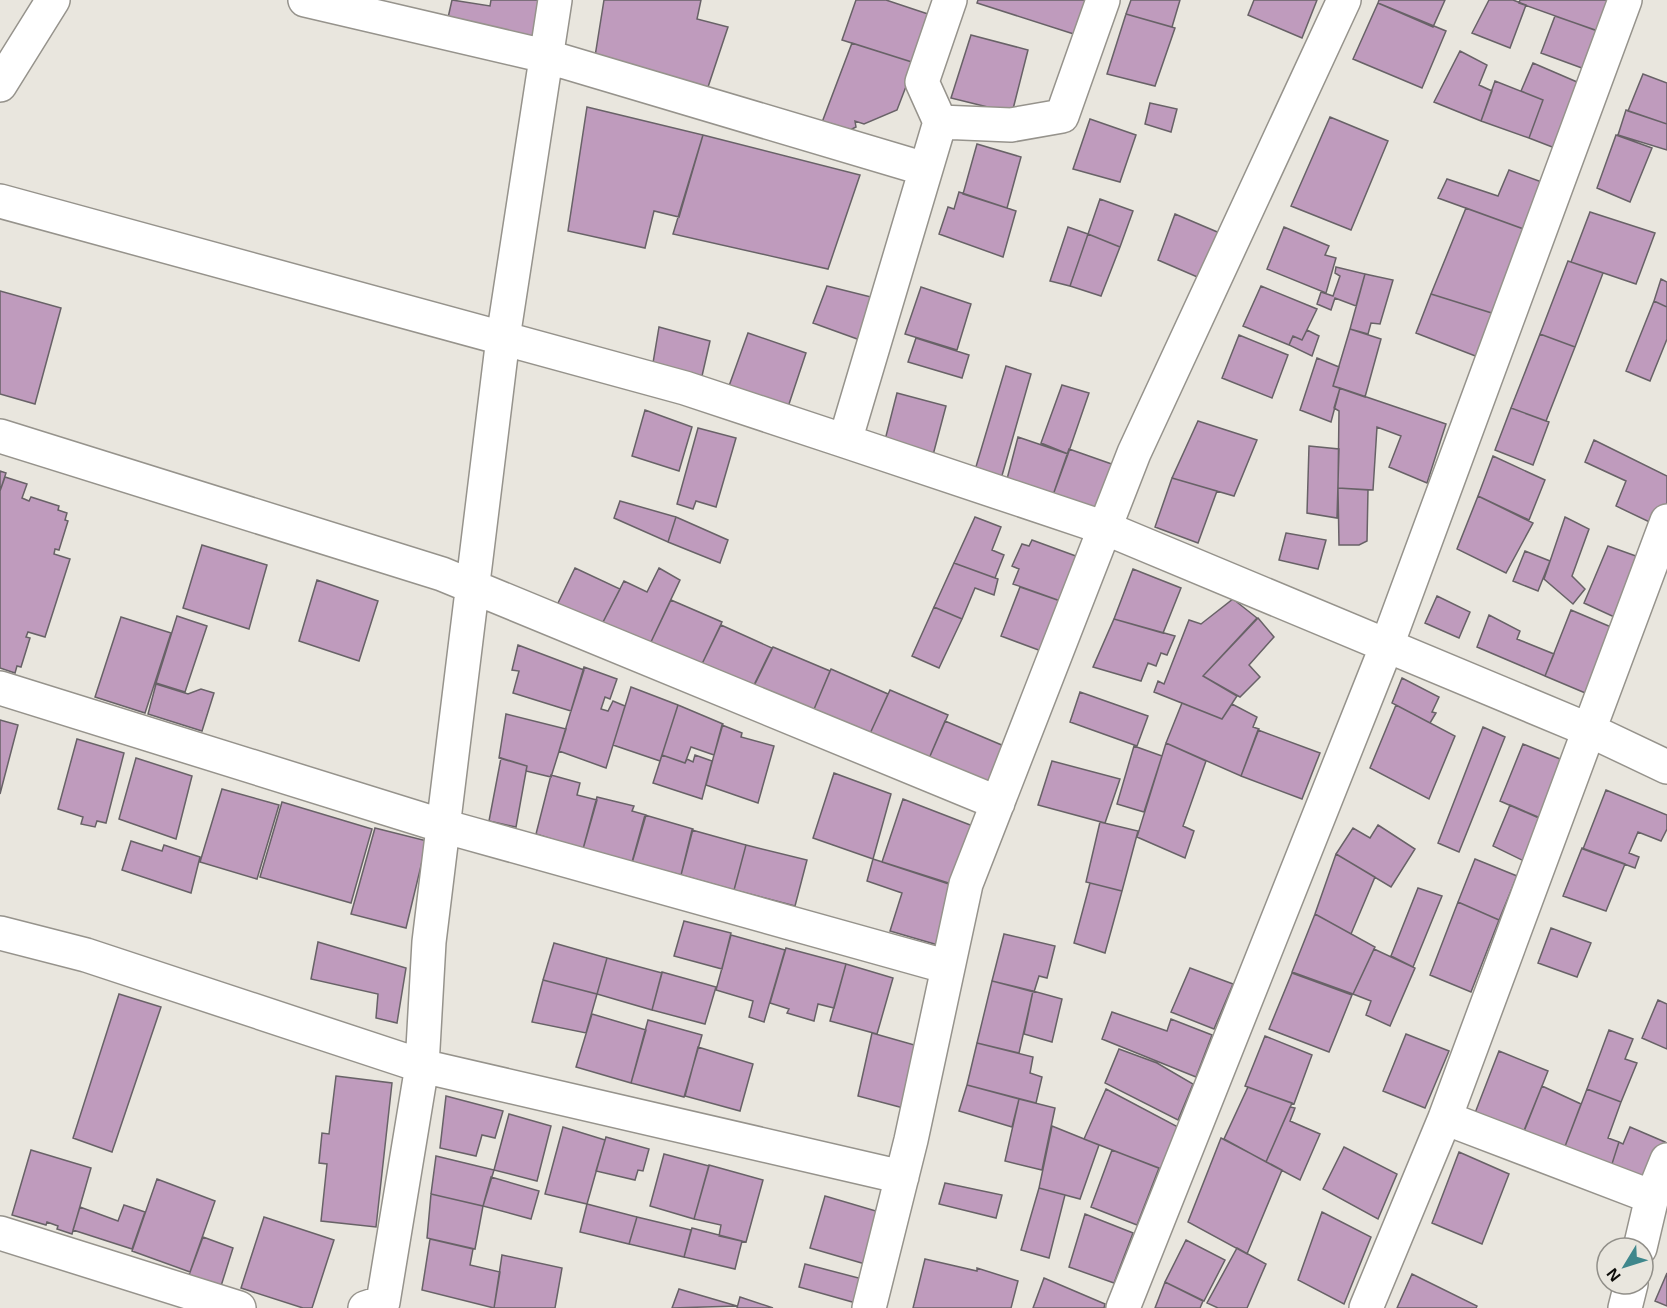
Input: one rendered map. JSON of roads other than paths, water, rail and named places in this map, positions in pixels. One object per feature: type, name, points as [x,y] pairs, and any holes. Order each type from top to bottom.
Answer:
[{"type":"street","points":[[0,85],[53,0]]},
{"type":"street","points":[[305,0],[545,56],[925,170]]},
{"type":"street","points":[[386,1306],[422,1066],[429,942],[503,338],[555,0]]},
{"type":"street","points":[[845,441],[940,122],[922,82],[950,0]]},
{"type":"street","points":[[940,122],[1011,125],[1062,116],[1103,0]]},
{"type":"street","points":[[870,1308],[902,1178],[966,884],[1134,453],[1344,0]]},
{"type":"street","points":[[1123,1308],[1386,645],[1625,0]]},
{"type":"street","points":[[0,201],[685,388],[1105,528],[1589,730],[1667,767]]},
{"type":"street","points":[[0,436],[430,570],[998,803]]},
{"type":"street","points":[[1366,1308],[1445,1118],[1667,522]]},
{"type":"street","points":[[0,688],[443,826],[948,967]]},
{"type":"street","points":[[0,933],[86,955],[422,1066],[902,1178]]},
{"type":"street","points":[[1445,1118],[1652,1197]]},
{"type":"street","points":[[1643,1236],[1652,1197],[1667,1160]]},
{"type":"street","points":[[0,1233],[239,1308]]}]
